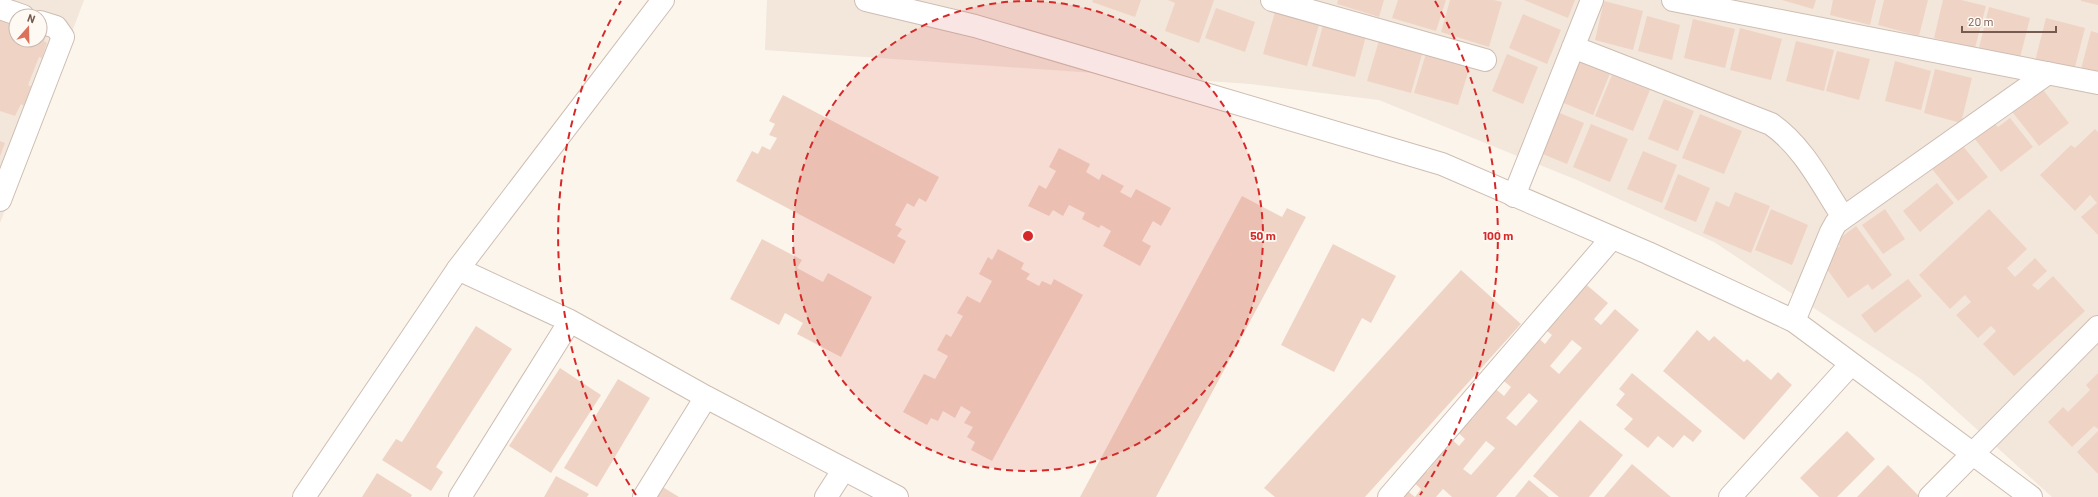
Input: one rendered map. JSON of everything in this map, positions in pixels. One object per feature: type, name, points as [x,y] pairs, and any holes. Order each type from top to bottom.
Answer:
[{"type":"street","points":[[304,497],[458,269],[663,0]]},
{"type":"street","points":[[866,0],[975,26],[1442,164],[1612,238],[1794,321],[2031,497]]},
{"type":"street","points":[[1272,0],[1485,60]]},
{"type":"street","points":[[1514,196],[1592,0]]},
{"type":"street","points":[[1673,0],[2098,83]]},
{"type":"street","points":[[0,200],[63,37],[56,27],[48,24]]},
{"type":"street","points":[[1573,47],[1772,124],[1784,132],[1797,147],[1843,217]]},
{"type":"street","points":[[1794,321],[1831,232],[1843,217],[2048,73]]},
{"type":"street","points":[[1389,497],[1612,238]]},
{"type":"street","points":[[458,269],[570,321],[706,397],[897,497]]},
{"type":"street","points":[[460,497],[570,321]]},
{"type":"street","points":[[1930,497],[1971,453],[2098,327]]},
{"type":"street","points":[[1730,497],[1851,364]]},
{"type":"street","points":[[644,497],[706,397]]},
{"type":"street","points":[[826,497],[844,469]]},
{"type":"shaded area","points":[[0,0],[84,0],[0,223]]},
{"type":"shaded area","points":[[767,0],[2098,0],[2098,497],[2052,497],[1921,379],[1714,242],[1577,180],[1379,100],[1251,84],[765,50]]},
{"type":"building","points":[[1093,0],[1141,0],[1135,17],[1092,2]]},
{"type":"building","points":[[1168,0],[1214,0],[1199,43],[1165,31],[1175,3]]},
{"type":"building","points":[[1338,0],[1384,0],[1379,17],[1337,4]]},
{"type":"building","points":[[1398,0],[1446,0],[1436,31],[1392,18]]},
{"type":"building","points":[[1450,0],[1494,0],[1502,2],[1489,47],[1441,32]]},
{"type":"building","points":[[1524,0],[1575,0],[1568,18]]},
{"type":"building","points":[[1782,0],[1816,0],[1813,9]]},
{"type":"building","points":[[1833,0],[1876,0],[1870,25],[1830,15]]},
{"type":"building","points":[[1884,0],[1928,0],[1919,36],[1878,25]]},
{"type":"building","points":[[1943,0],[1961,0],[1986,6],[1975,48],[1934,38]]},
{"type":"building","points":[[2098,0],[2098,5],[2081,1]]},
{"type":"building","points":[[1604,1],[1643,11],[1633,50],[1595,40]]},
{"type":"building","points":[[1989,7],[2030,18],[2020,58],[1979,48]]},
{"type":"building","points":[[1216,8],[1255,22],[1245,52],[1205,38]]},
{"type":"building","points":[[1275,12],[1319,25],[1307,66],[1263,54]]},
{"type":"building","points":[[0,14],[8,17],[8,48],[45,48],[42,58],[39,57],[28,85],[32,87],[24,106],[21,104],[15,116],[0,111]]},
{"type":"building","points":[[1523,14],[1561,30],[1547,64],[1509,48]]},
{"type":"building","points":[[1647,16],[1680,25],[1672,60],[1638,51]]},
{"type":"building","points":[[2046,18],[2085,28],[2074,71],[2035,61]]},
{"type":"building","points":[[1693,19],[1735,29],[1725,68],[1684,58]]},
{"type":"building","points":[[1323,25],[1366,36],[1355,77],[1312,66]]},
{"type":"building","points":[[1740,28],[1782,39],[1771,80],[1730,70]]},
{"type":"building","points":[[2091,31],[2098,33],[2098,78],[2080,73]]},
{"type":"building","points":[[1380,37],[1425,44],[1411,93],[1367,81]]},
{"type":"building","points":[[1796,41],[1834,50],[1824,91],[1786,81]]},
{"type":"building","points":[[1427,50],[1471,63],[1458,105],[1414,93]]},
{"type":"building","points":[[1837,51],[1870,59],[1859,100],[1826,91]]},
{"type":"building","points":[[1507,54],[1538,67],[1523,104],[1492,91]]},
{"type":"building","points":[[1572,55],[1611,71],[1593,115],[1554,99]]},
{"type":"building","points":[[1895,61],[1931,71],[1921,110],[1885,101]]},
{"type":"building","points":[[1935,69],[1972,78],[1961,123],[1924,113]]},
{"type":"building","points":[[1612,75],[1650,90],[1633,131],[1595,116]]},
{"type":"building","points":[[2040,86],[2069,123],[2039,146],[2010,109]]},
{"type":"building","points":[[783,95],[939,177],[926,202],[919,198],[914,207],[907,203],[895,225],[902,229],[897,236],[906,241],[894,264],[736,181],[752,151],[758,154],[762,146],[770,150],[777,138],[769,135],[775,124],[769,121]]},
{"type":"building","points":[[1664,99],[1694,111],[1678,151],[1648,139]]},
{"type":"building","points":[[1550,109],[1584,123],[1567,164],[1533,150]]},
{"type":"building","points":[[1700,114],[1742,131],[1724,174],[1682,158]]},
{"type":"building","points":[[2010,118],[2033,147],[2001,172],[1974,138],[1994,123],[1998,127]]},
{"type":"building","points":[[1591,124],[1628,139],[1610,182],[1573,167]]},
{"type":"building","points":[[2095,129],[2098,132],[2098,235],[2081,217],[2097,203],[2090,195],[2075,211],[2040,175],[2071,145],[2075,148]]},
{"type":"building","points":[[0,141],[5,143],[0,156]]},
{"type":"building","points":[[1962,145],[1988,177],[1958,201],[1932,169]]},
{"type":"building","points":[[1059,148],[1090,164],[1086,172],[1099,180],[1102,174],[1124,186],[1120,192],[1131,198],[1136,189],[1171,208],[1161,226],[1153,221],[1142,241],[1151,246],[1140,266],[1103,246],[1111,231],[1101,225],[1099,228],[1082,219],[1085,213],[1069,205],[1063,216],[1053,210],[1049,216],[1028,206],[1039,185],[1046,189],[1056,171],[1049,167]]},
{"type":"building","points":[[1643,151],[1677,165],[1662,203],[1627,189]]},
{"type":"building","points":[[1678,174],[1710,188],[1696,222],[1664,209]]},
{"type":"building","points":[[1937,183],[1954,203],[1920,232],[1903,211]]},
{"type":"building","points":[[1735,192],[1770,206],[1751,253],[1703,233],[1716,201],[1729,207]]},
{"type":"building","points":[[1242,196],[1282,217],[1287,208],[1306,217],[1156,497],[1080,497]]},
{"type":"building","points":[[1771,209],[1808,225],[1792,265],[1755,250]]},
{"type":"building","points":[[1885,209],[1905,239],[1883,254],[1862,225]]},
{"type":"building","points":[[1989,209],[2027,249],[2007,268],[2015,277],[2035,258],[2047,271],[2032,285],[2038,290],[2053,276],[2085,311],[2014,376],[1983,344],[1996,331],[1991,326],[1978,338],[1956,315],[1971,302],[1965,295],[1950,309],[1919,275]]},
{"type":"building","points":[[1856,226],[1892,275],[1872,290],[1868,284],[1848,298],[1821,261],[1840,246],[1836,241]]},
{"type":"building","points":[[762,239],[802,260],[797,268],[823,282],[828,273],[872,297],[841,357],[797,334],[803,323],[785,313],[779,325],[730,299]]},
{"type":"building","points":[[1333,244],[1396,276],[1371,323],[1362,318],[1334,372],[1281,345]]},
{"type":"building","points":[[998,249],[1024,263],[1021,269],[1030,274],[1026,279],[1039,286],[1042,281],[1051,285],[1054,279],[1083,295],[992,461],[971,450],[975,442],[967,437],[973,427],[964,423],[971,412],[961,406],[955,418],[943,411],[938,421],[931,418],[927,425],[903,412],[924,374],[935,379],[948,356],[937,350],[946,334],[951,337],[963,316],[957,313],[967,296],[980,303],[992,281],[979,274],[988,257],[992,260]]},
{"type":"building","points":[[1461,270],[1521,324],[1365,497],[1275,497],[1264,488]]},
{"type":"building","points":[[1908,279],[1922,296],[1875,333],[1861,315]]},
{"type":"building","points":[[1582,281],[1608,303],[1594,319],[1601,325],[1615,309],[1639,330],[1496,497],[1452,497],[1443,489],[1436,497],[1415,497],[1421,489],[1411,480],[1422,467],[1427,472],[1439,457],[1434,453],[1448,436],[1459,446],[1465,439],[1454,429],[1467,415],[1472,419],[1483,406],[1478,401],[1492,386],[1504,396],[1511,387],[1499,377],[1535,335],[1545,344],[1552,335],[1542,327],[1554,314],[1559,318],[1570,305],[1565,300]],"holes":[[[1572,340],[1582,348],[1559,374],[1550,366]],[[1529,393],[1538,401],[1516,426],[1506,418]],[[1486,441],[1495,448],[1471,475],[1463,469]]]},
{"type":"building","points":[[476,326],[512,349],[436,467],[443,472],[431,491],[382,460],[396,439],[402,442]]},
{"type":"building","points":[[1697,330],[1709,341],[1714,336],[1744,362],[1747,359],[1771,380],[1778,372],[1792,385],[1744,440],[1663,371]]},
{"type":"building","points":[[560,368],[601,395],[551,473],[509,446]]},
{"type":"building","points":[[1632,373],[1702,431],[1693,442],[1684,435],[1673,448],[1658,436],[1648,448],[1624,429],[1633,419],[1616,405],[1625,394],[1619,389]]},
{"type":"building","points":[[2098,373],[2098,429],[2094,426],[2072,447],[2048,422],[2063,407],[2068,412],[2090,390],[2086,385]]},
{"type":"building","points":[[618,379],[650,398],[597,487],[564,468]]},
{"type":"building","points":[[1580,420],[1623,455],[1589,497],[1559,497],[1533,476]]},
{"type":"building","points":[[1847,431],[1875,459],[1837,497],[1819,497],[1800,478]]},
{"type":"building","points":[[2098,431],[2098,474],[2077,452]]},
{"type":"building","points":[[1632,464],[1671,497],[1604,497]]},
{"type":"building","points":[[1888,465],[1920,497],[1857,497]]},
{"type":"building","points":[[377,473],[412,495],[411,497],[362,497]]},
{"type":"building","points":[[556,476],[589,494],[587,497],[544,497]]},
{"type":"building","points":[[1529,480],[1549,497],[1515,497]]},
{"type":"building","points":[[661,486],[679,497],[655,497]]},
{"type":"building","points":[[1404,488],[1415,497],[1396,497]]}]
